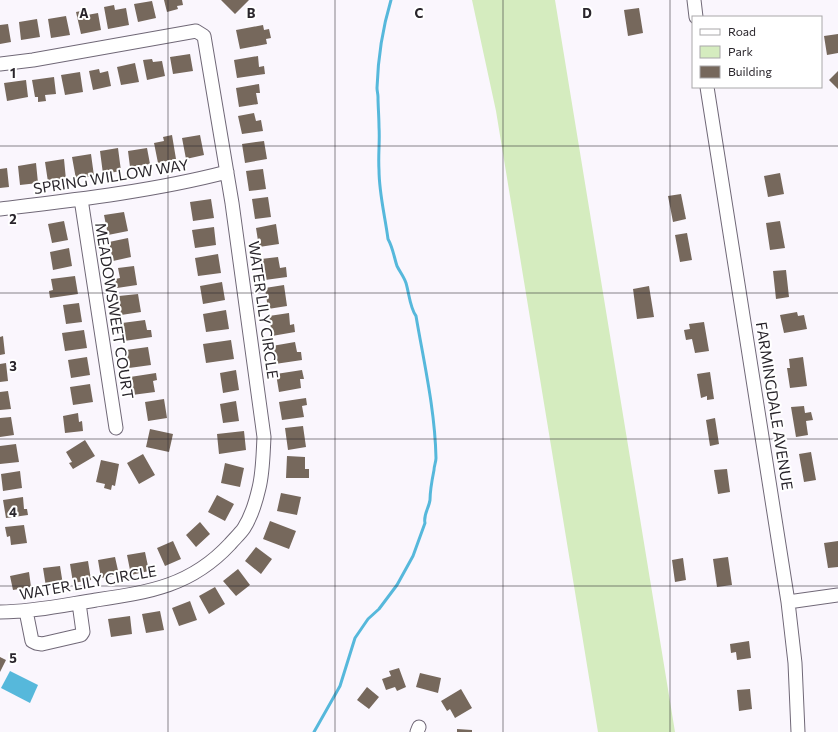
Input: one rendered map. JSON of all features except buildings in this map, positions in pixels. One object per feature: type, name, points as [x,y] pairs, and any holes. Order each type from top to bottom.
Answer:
[{"type":"street","points":[[694,0],[696,16]]},
{"type":"street","name":"WATER LILY CIRCLE","points":[[0,64],[64,55],[196,32],[204,36],[227,172],[264,437],[263,463],[259,489],[244,529],[221,553],[201,570],[184,579],[161,588],[26,611],[0,612]]},
{"type":"street","name":"FARMINGDALE AVENUE","points":[[707,88],[788,602],[795,663],[798,732]]},
{"type":"street","name":"SPRING WILLOW WAY","points":[[0,209],[81,199],[200,179],[227,172]]},
{"type":"street","name":"MEADOWSWEET COURT","points":[[81,199],[116,428]]},
{"type":"street","points":[[788,602],[838,595]]},
{"type":"street","points":[[26,611],[32,641],[42,644],[81,635],[83,632],[79,603]]},
{"type":"green space","points":[[472,0],[555,0],[675,732],[598,732],[496,111]]},
{"type":"water","points":[[10,671],[38,685],[30,703],[1,688]]},
{"type":"waterway","points":[[314,732],[340,686],[355,638],[368,619],[379,609],[397,585],[413,556],[425,523],[436,460],[434,422],[416,316],[411,305],[406,283],[397,266],[388,239],[380,187],[377,88],[379,54],[391,0]]}]
